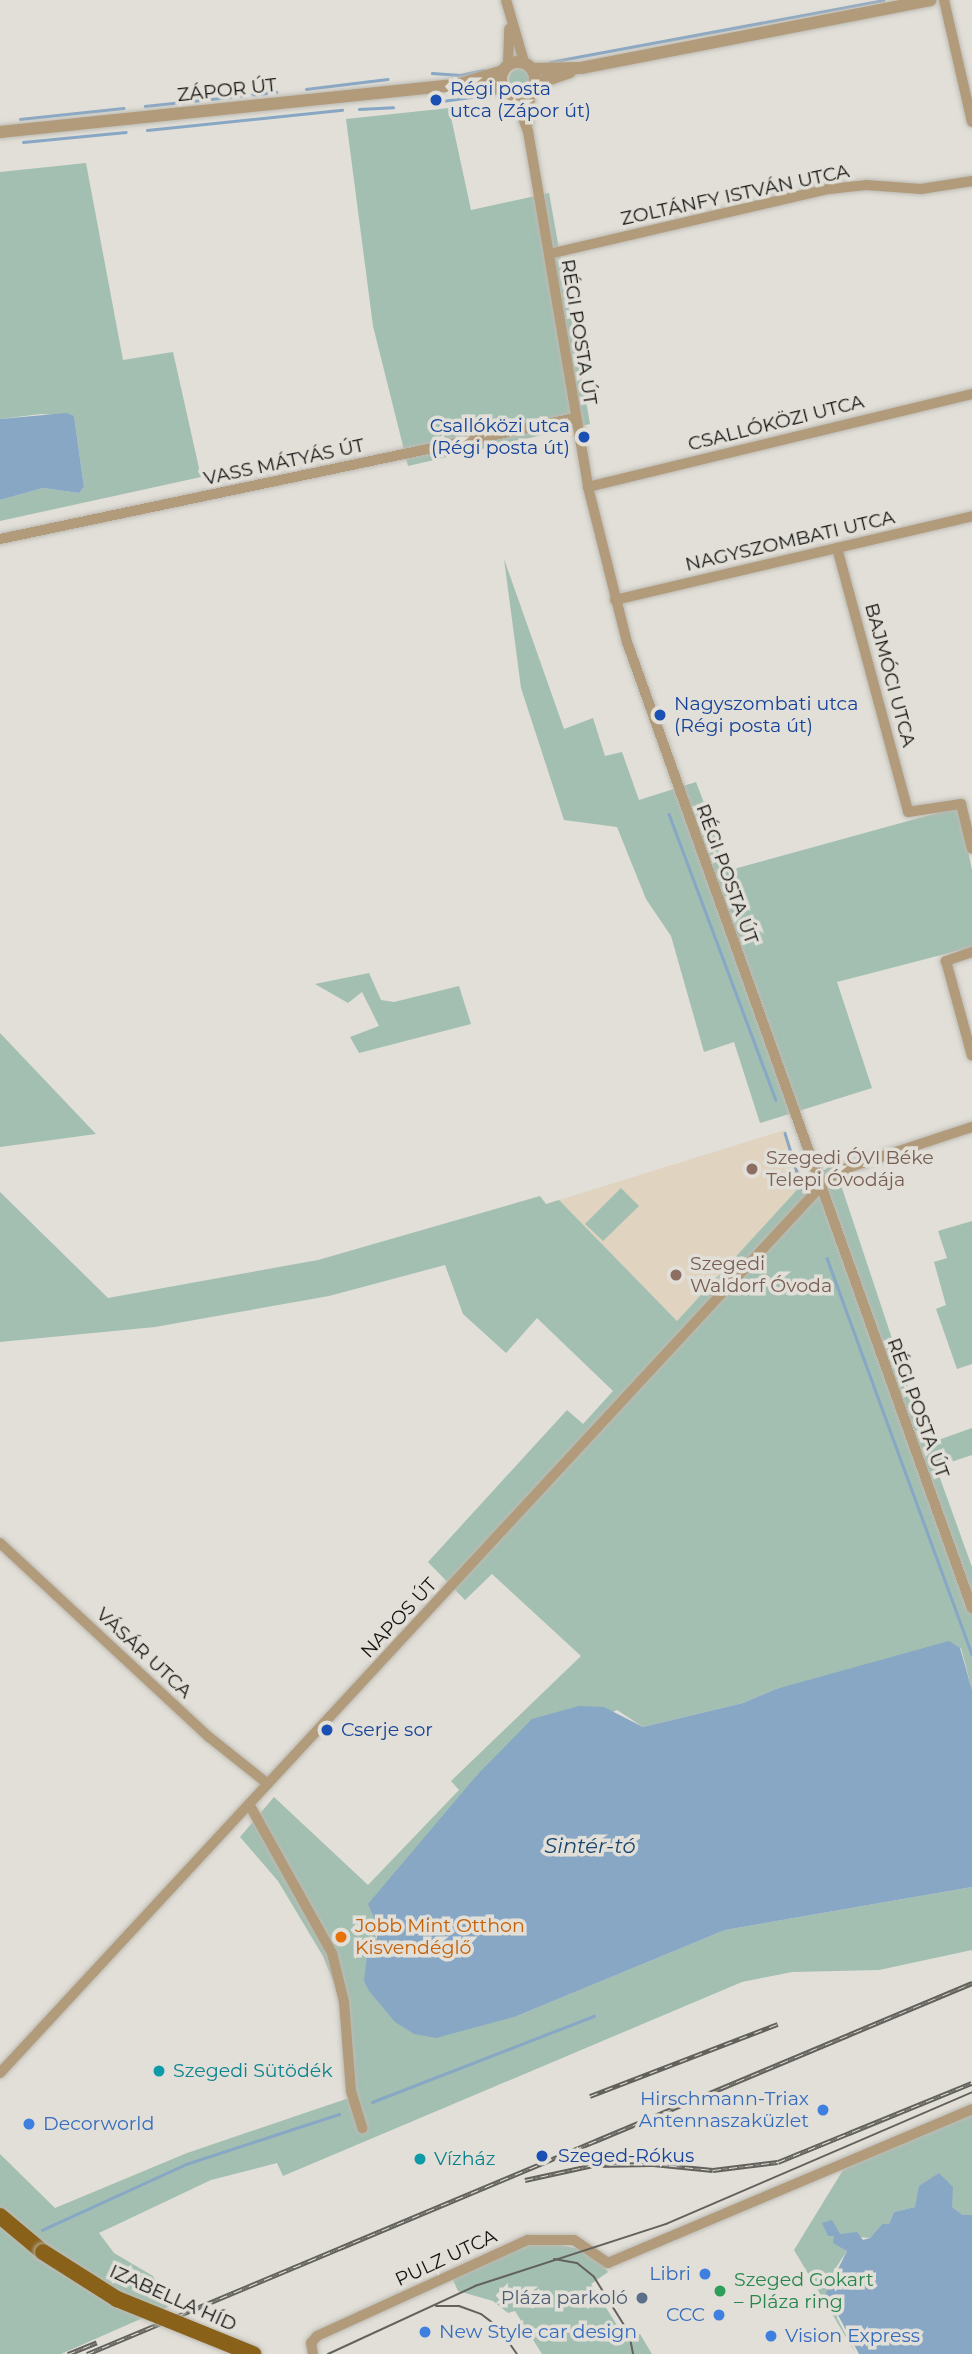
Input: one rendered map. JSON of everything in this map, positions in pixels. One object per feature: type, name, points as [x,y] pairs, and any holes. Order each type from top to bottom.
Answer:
[{"type":"main road","name":"IZABELLA HÍD","points":[[0,2216],[43,2252],[117,2299],[253,2354]]},
{"type":"street","points":[[506,0],[510,22],[528,65],[532,88]]},
{"type":"street","points":[[581,68],[930,0]]},
{"type":"street","points":[[944,0],[972,122]]},
{"type":"street","points":[[510,22],[505,68],[510,92]]},
{"type":"street","name":"ZÁPOR ÚT","points":[[457,85],[505,68],[528,65],[581,68]]},
{"type":"street","name":"ZÁPOR ÚT","points":[[0,132],[457,85],[510,92],[532,88],[581,68]]},
{"type":"street","name":"RÉGI POSTA ÚT","points":[[532,88],[528,131],[575,418],[588,487],[615,600],[707,873],[972,1608]]},
{"type":"street","name":"RÉGI POSTA ÚT","points":[[510,92],[528,131]]},
{"type":"street","name":"ZOLTÁNFY ISTVÁN UTCA","points":[[549,254],[829,189],[866,185],[921,189],[972,181]]},
{"type":"street","name":"CSALLÓKÖZI UTCA","points":[[588,487],[972,394]]},
{"type":"street","name":"VASS MÁTYÁS ÚT","points":[[0,539],[575,418]]},
{"type":"street","name":"NAGYSZOMBATI UTCA","points":[[615,600],[972,516]]},
{"type":"street","name":"BAJMÓCI UTCA","points":[[837,548],[908,812],[961,804],[972,849]]},
{"type":"street","points":[[972,952],[946,961],[972,1056]]},
{"type":"street","name":"NAPOS ÚT","points":[[0,2073],[821,1186],[838,1171],[972,1127]]},
{"type":"street","name":"VÁSÁR UTCA","points":[[0,1543],[209,1737],[268,1784]]},
{"type":"street","points":[[249,1804],[332,1953],[342,1994],[359,2124]]},
{"type":"street","name":"PULZ UTCA","points":[[313,2354],[311,2343],[317,2336],[528,2239],[574,2240],[608,2263],[972,2109]]},
{"type":"shaded area","name":"Szegedi Waldorf Óvoda","points":[[785,1130],[804,1182],[677,1321],[559,1200]]},
{"type":"green space","points":[[519,69],[526,72],[529,79],[526,86],[519,89],[512,86],[509,79],[512,72]]},
{"type":"green space","points":[[449,108],[471,210],[549,193],[590,424],[408,466],[373,326],[346,119]]},
{"type":"green space","points":[[86,163],[123,360],[173,352],[201,477],[0,521],[0,500],[43,488],[79,493],[84,487],[74,416],[41,414],[0,419],[0,172]]},
{"type":"green space","points":[[504,559],[564,729],[593,718],[605,756],[622,752],[639,800],[696,782],[730,870],[959,807],[972,870],[972,947],[837,982],[872,1088],[760,1123],[734,1042],[704,1052],[671,936],[646,899],[617,827],[564,820],[521,688]]},
{"type":"green space","points":[[369,973],[381,1000],[394,1002],[459,986],[471,1024],[359,1053],[350,1037],[379,1026],[362,992],[348,1003],[315,984]]},
{"type":"green space","points":[[0,1033],[96,1134],[0,1147]]},
{"type":"green space","points":[[834,1164],[927,1444],[972,1428],[972,1455],[936,1467],[972,1567],[972,1690],[961,1648],[776,1689],[743,1703],[643,1727],[617,1710],[477,1775],[376,1922],[376,1938],[517,2016],[725,1930],[972,1887],[972,1950],[879,1970],[792,1972],[742,1982],[283,2176],[277,2163],[211,2180],[99,2233],[114,2253],[153,2276],[170,2306],[61,2354],[0,2354],[0,2154],[55,2208],[187,2153],[349,2098],[338,1993],[323,1956],[278,1881],[240,1837],[274,1797],[368,1885],[459,1790],[451,1781],[581,1656],[492,1574],[465,1600],[428,1562],[567,1410],[583,1424],[613,1391],[537,1318],[506,1353],[463,1314],[445,1265],[329,1296],[155,1327],[0,1342],[0,1192],[108,1298],[318,1260],[540,1196],[546,1204],[559,1200],[677,1321],[804,1182]]},
{"type":"green space","points":[[621,1188],[639,1206],[603,1241],[585,1224]]},
{"type":"green space","points":[[972,1221],[972,1364],[957,1369],[936,1309],[946,1305],[934,1262],[947,1258],[938,1231]]},
{"type":"green space","points":[[972,2110],[972,2215],[963,2215],[952,2207],[950,2197],[920,2197],[915,2207],[894,2212],[889,2224],[882,2224],[870,2238],[834,2235],[847,2251],[833,2272],[837,2318],[856,2354],[794,2250],[843,2170]]},
{"type":"green space","points":[[545,2242],[584,2250],[601,2263],[608,2272],[591,2284],[627,2341],[640,2334],[652,2354],[542,2354],[515,2311],[508,2313],[493,2301],[458,2291],[452,2278],[524,2246]]},
{"type":"water","points":[[66,413],[74,416],[84,487],[79,493],[43,488],[0,500],[0,419]]},
{"type":"water","name":"Sintér-tó","points":[[949,1641],[960,1648],[972,1690],[972,1887],[725,1930],[517,2016],[436,2038],[414,2034],[395,2022],[369,1991],[364,1981],[367,1955],[377,1940],[376,1922],[368,1904],[477,1775],[532,1719],[579,1706],[604,1707],[643,1727],[743,1703],[776,1689]]},
{"type":"water","points":[[939,2173],[953,2187],[952,2207],[963,2215],[972,2215],[972,2354],[859,2354],[826,2293],[847,2251],[833,2243],[834,2236],[828,2236],[822,2223],[832,2220],[840,2234],[857,2232],[863,2240],[870,2238],[882,2224],[889,2224],[894,2212],[915,2207],[919,2186]]},
{"type":"waterway","points":[[550,62],[883,0]]},
{"type":"waterway","points":[[432,73],[460,75],[483,70]]},
{"type":"waterway","points":[[306,89],[387,79]]},
{"type":"waterway","points":[[145,106],[276,92]]},
{"type":"waterway","points":[[442,101],[486,95]]},
{"type":"waterway","points":[[359,109],[393,107]]},
{"type":"waterway","points":[[20,119],[123,108]]},
{"type":"waterway","points":[[147,130],[342,110]]},
{"type":"waterway","points":[[23,142],[126,132]]},
{"type":"waterway","points":[[669,814],[776,1100]]},
{"type":"waterway","points":[[785,1133],[797,1172]]},
{"type":"waterway","points":[[827,1258],[972,1654]]},
{"type":"waterway","points":[[372,2102],[594,2016]]},
{"type":"waterway","points":[[42,2230],[186,2164],[339,2114]]},
{"type":"tram line","points":[[328,2354],[475,2286],[666,2224],[972,2092]]},
{"type":"tram line","points":[[554,2259],[577,2263],[594,2277],[629,2333],[633,2354]]},
{"type":"tram line","points":[[436,2306],[459,2306],[481,2314],[498,2327],[517,2354]]},
{"type":"railway","points":[[87,2354],[972,1983]]},
{"type":"railway","points":[[590,2096],[778,2024]]},
{"type":"railway","points":[[525,2180],[594,2165],[653,2164],[713,2170],[778,2162],[972,2083]]},
{"type":"railway","points":[[68,2354],[97,2342]]},
{"type":"place","name":"Régi posta utca (Zápor út)","points":[[436,100]]},
{"type":"place","name":"Csallóközi utca (Régi posta út)","points":[[584,437]]},
{"type":"place","name":"Nagyszombati utca (Régi posta út)","points":[[660,715]]},
{"type":"place","name":"Szegedi ÓVI Béke Telepi Óvodája","points":[[752,1169]]},
{"type":"place","name":"Szegedi Waldorf Óvoda","points":[[676,1275]]},
{"type":"place","name":"Cserje sor","points":[[327,1730]]},
{"type":"place","name":"Jobb Mint Otthon Kisvendéglő","points":[[341,1937]]},
{"type":"place","name":"Szegedi Sütödék","points":[[159,2071]]},
{"type":"place","name":"Hirschmann-Triax Antennaszaküzlet","points":[[823,2110]]},
{"type":"place","name":"Decorworld","points":[[29,2124]]},
{"type":"place","name":"Szeged-Rókus","points":[[542,2156]]},
{"type":"place","name":"Vízház","points":[[420,2159]]},
{"type":"place","name":"Libri","points":[[705,2274]]},
{"type":"place","name":"Szeged Gokart – Pláza ring","points":[[720,2291]]},
{"type":"place","name":"Pláza parkoló","points":[[642,2298]]},
{"type":"place","name":"CCC","points":[[719,2315]]},
{"type":"place","name":"New Style car design","points":[[425,2332]]},
{"type":"place","name":"Vision Express","points":[[771,2336]]}]
